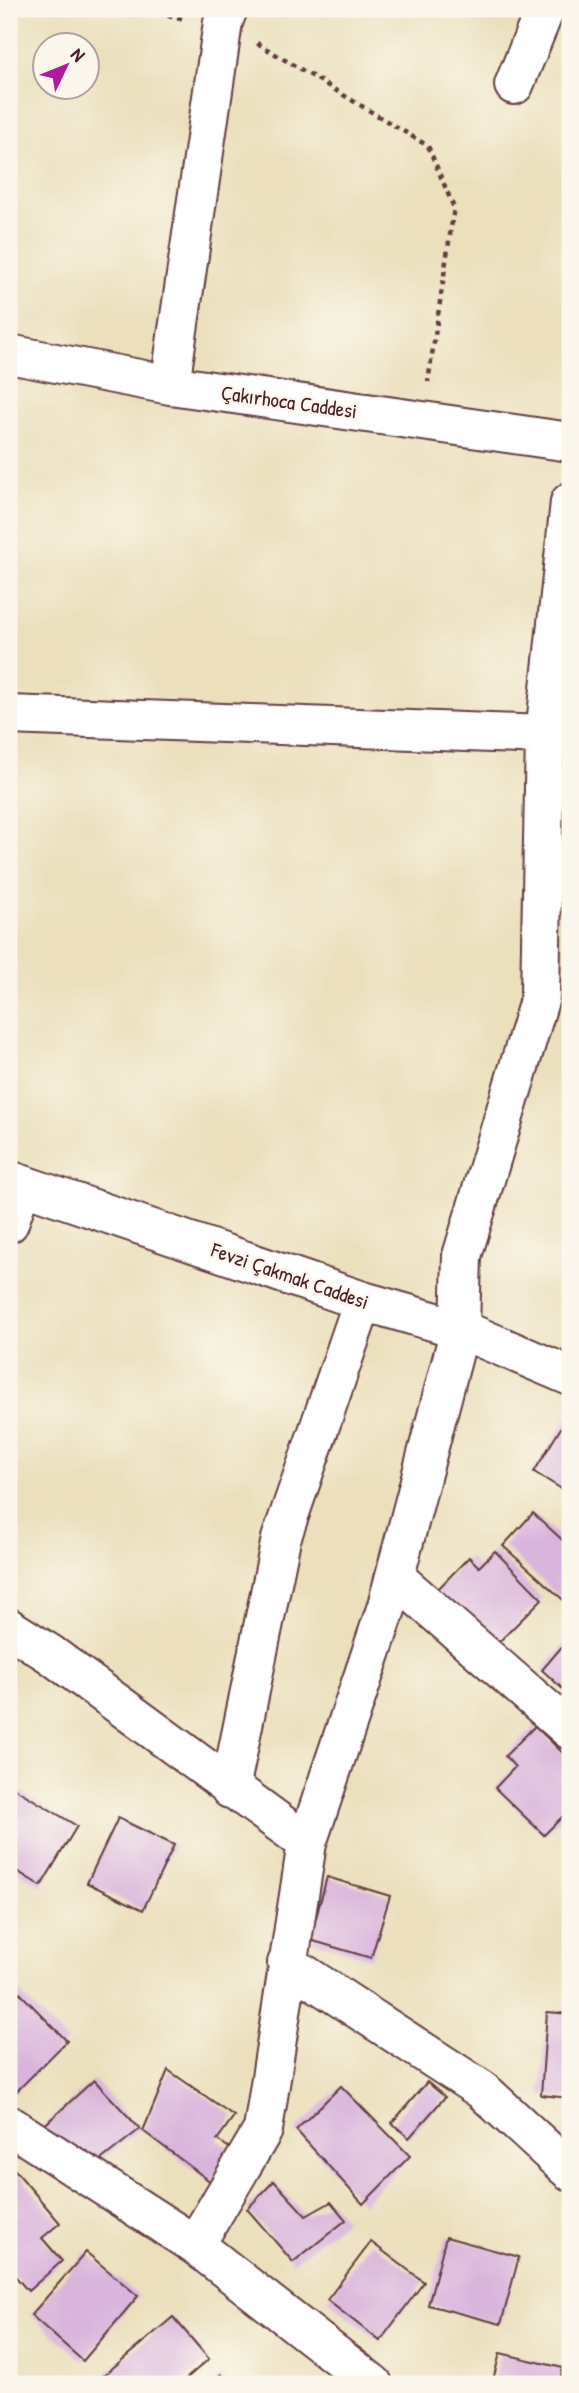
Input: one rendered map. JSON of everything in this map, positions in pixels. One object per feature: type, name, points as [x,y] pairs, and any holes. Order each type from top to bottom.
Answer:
[{"type":"street","points":[[514,85],[545,9]]},
{"type":"street","points":[[170,385],[225,15]]},
{"type":"street","name":"Çakırhoca Caddesi","points":[[9,354],[170,385],[570,442]]},
{"type":"street","points":[[195,2245],[263,2130],[306,1843],[387,1606],[460,1329],[462,1256],[540,997],[558,739],[570,502]]},
{"type":"street","points":[[9,715],[558,739]]},
{"type":"street","points":[[9,1223],[15,1183]]},
{"type":"street","name":"Fevzi Çakmak Caddesi","points":[[15,1183],[363,1301],[460,1329],[570,1376]]},
{"type":"street","points":[[230,1788],[281,1539],[363,1301]]},
{"type":"street","points":[[395,1577],[570,1730]]},
{"type":"street","points":[[9,1628],[50,1654],[306,1843]]},
{"type":"street","points":[[287,1964],[482,2090],[570,2171]]},
{"type":"street","points":[[9,2125],[195,2245],[373,2384]]},
{"type":"path","points":[[138,9],[177,19],[225,15],[428,146],[454,208],[423,421]]},
{"type":"building","points":[[570,1413],[570,1494],[534,1472]]},
{"type":"building","points":[[533,1513],[570,1547],[570,1606],[503,1546]]},
{"type":"building","points":[[495,1551],[542,1599],[493,1648],[436,1591],[469,1557],[479,1567]]},
{"type":"building","points":[[570,1637],[570,1685],[565,1691],[542,1670]]},
{"type":"building","points":[[535,1726],[570,1760],[570,1809],[544,1835],[495,1788],[515,1767],[505,1756]]},
{"type":"building","points":[[9,1785],[77,1826],[41,1886],[9,1866]]},
{"type":"building","points":[[118,1818],[174,1845],[143,1910],[87,1883]]},
{"type":"building","points":[[327,1877],[390,1896],[371,1958],[310,1940]]},
{"type":"building","points":[[9,1982],[67,2041],[11,2097],[9,2094]]},
{"type":"building","points":[[547,2012],[570,2014],[570,2098],[541,2095]]},
{"type":"building","points":[[168,2070],[234,2116],[217,2140],[233,2150],[211,2182],[143,2131]]},
{"type":"building","points":[[94,2080],[140,2129],[88,2170],[38,2131]]},
{"type":"building","points":[[427,2082],[445,2097],[409,2138],[392,2123]]},
{"type":"building","points":[[341,2086],[410,2156],[363,2204],[296,2130]]},
{"type":"building","points":[[9,2163],[60,2223],[42,2238],[62,2261],[28,2291],[9,2269]]},
{"type":"building","points":[[274,2181],[306,2216],[331,2202],[346,2220],[293,2262],[247,2209]]},
{"type":"building","points":[[446,2237],[519,2257],[501,2324],[428,2305]]},
{"type":"building","points":[[371,2242],[424,2282],[380,2341],[327,2300]]},
{"type":"building","points":[[86,2252],[138,2296],[83,2361],[31,2315]]},
{"type":"building","points":[[173,2317],[209,2359],[180,2384],[96,2382]]},
{"type":"building","points":[[500,2353],[563,2368],[559,2384],[492,2384]]},
{"type":"building","points":[[221,2374],[231,2384],[211,2384]]}]
